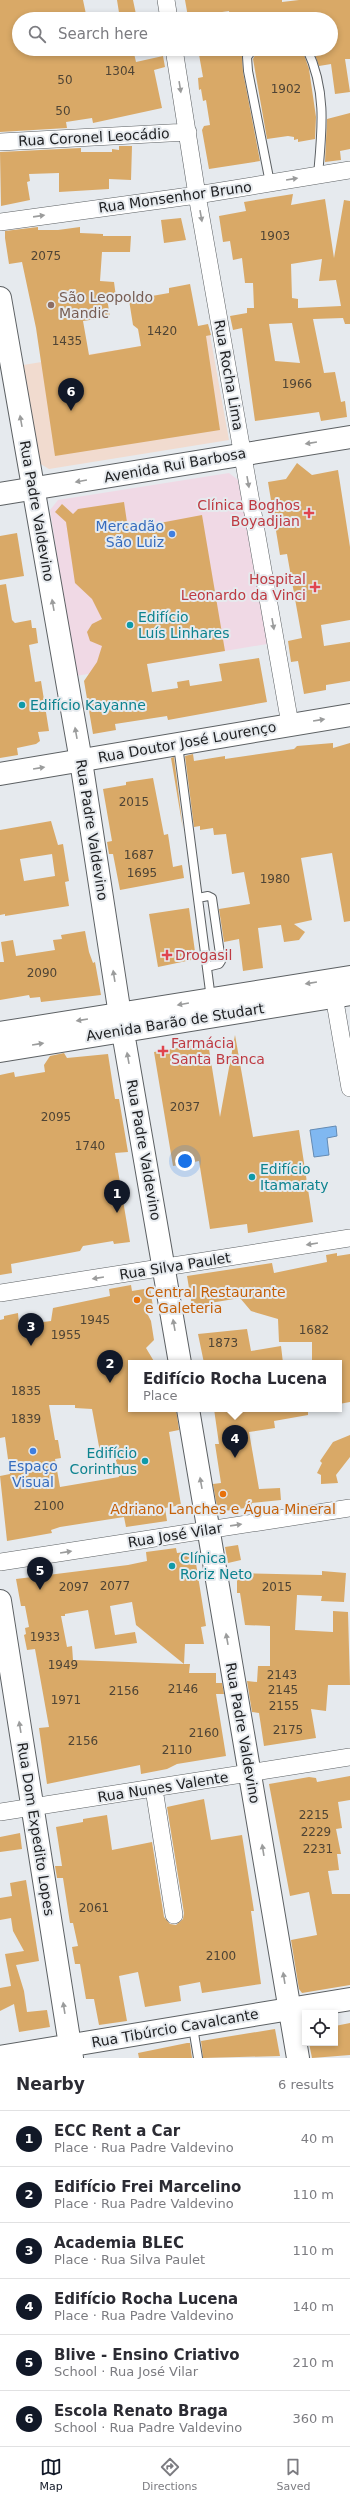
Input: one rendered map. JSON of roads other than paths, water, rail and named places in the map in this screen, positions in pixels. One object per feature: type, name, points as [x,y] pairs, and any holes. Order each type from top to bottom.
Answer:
[{"type":"main road","name":"Rua Padre Valdevino","points":[[0,298],[81,761],[122,1022],[179,1360]]},
{"type":"main road","name":"Avenida Rui Barbosa","points":[[0,494],[243,453],[350,437]]},
{"type":"main road","name":"Rua Doutor José Lourenço","points":[[0,774],[350,715]]},
{"type":"main road","name":"Avenida Barão de Studart","points":[[0,1051],[211,999],[350,977]]},
{"type":"main road","name":"Avenida Barão de Studart","points":[[0,1033],[122,1022],[342,995]]},
{"type":"main road","name":"Rua Padre Valdevino","points":[[188,1412],[298,2058]]},
{"type":"main road","name":"Rua Dom Expedito Lopes","points":[[0,1601],[71,2052]]},
{"type":"main road","name":"Rua Tibúrcio Cavalcante","points":[[0,2057],[71,2052],[193,2024],[350,1999]]},
{"type":"street","points":[[166,0],[168,12]]},
{"type":"street","name":"Rua Rocha Lima","points":[[175,56],[197,195],[290,724]]},
{"type":"street","name":"Rua Coronel Leocádio","points":[[0,142],[188,132]]},
{"type":"street","name":"Rua Monsenhor Bruno","points":[[0,222],[197,195],[350,170]]},
{"type":"street","points":[[342,995],[350,1088]]},
{"type":"street","name":"Rua Silva Paulet","points":[[0,1293],[350,1238]]},
{"type":"street","name":"Rua José Vilar","points":[[0,1562],[350,1508]]},
{"type":"street","name":"Rua Nunes Valente","points":[[0,1812],[250,1774],[350,1757]]},
{"type":"street","points":[[154,1789],[174,1915]]},
{"type":"lane","points":[[248,56],[248,72],[270,183]]},
{"type":"lane","points":[[310,56],[318,75],[322,127],[318,175]]},
{"type":"lane","points":[[178,744],[211,999]]},
{"type":"lane","points":[[198,898],[208,896],[212,898],[221,961],[219,964],[207,967]]},
{"type":"lane","points":[[193,2024],[198,2058]]},
{"type":"water","points":[[336,1126],[337,1136],[327,1138],[329,1155],[314,1157],[310,1130]]},
{"type":"place","name":"São Leopoldo Mandic","points":[[51,305]]},
{"type":"place","name":"Escola Renato Braga","points":[[71,411]]},
{"type":"place","name":"Clínica Boghos Boyadjian","points":[[309,513]]},
{"type":"place","name":"Mercadão São Luiz","points":[[172,534]]},
{"type":"place","name":"Hospital Leonardo da Vinci","points":[[315,587]]},
{"type":"place","name":"Edifício Luís Linhares","points":[[130,625]]},
{"type":"place","name":"Edifício Kayanne","points":[[22,705]]},
{"type":"place","name":"Drogasil","points":[[167,955]]},
{"type":"place","name":"Farmácia Santa Branca","points":[[163,1051]]},
{"type":"place","name":"Edifício Itamaraty","points":[[252,1177]]},
{"type":"place","name":"ECC Rent a Car","points":[[117,1213]]},
{"type":"place","name":"Central Restaurante e Galeteria","points":[[137,1300]]},
{"type":"place","name":"Academia BLEC","points":[[31,1346]]},
{"type":"place","name":"Edifício Frei Marcelino","points":[[110,1383]]},
{"type":"place","name":"Espaço Visual","points":[[33,1451]]},
{"type":"place","name":"Edifício Rocha Lucena","points":[[235,1458]]},
{"type":"place","name":"Edifício Corinthus","points":[[145,1461]]},
{"type":"place","name":"Adriano Lanches e Água Mineral","points":[[223,1494]]},
{"type":"place","name":"Clínica Roriz Neto","points":[[172,1566]]},
{"type":"place","name":"Blive - Ensino Criativo","points":[[40,1590]]}]
